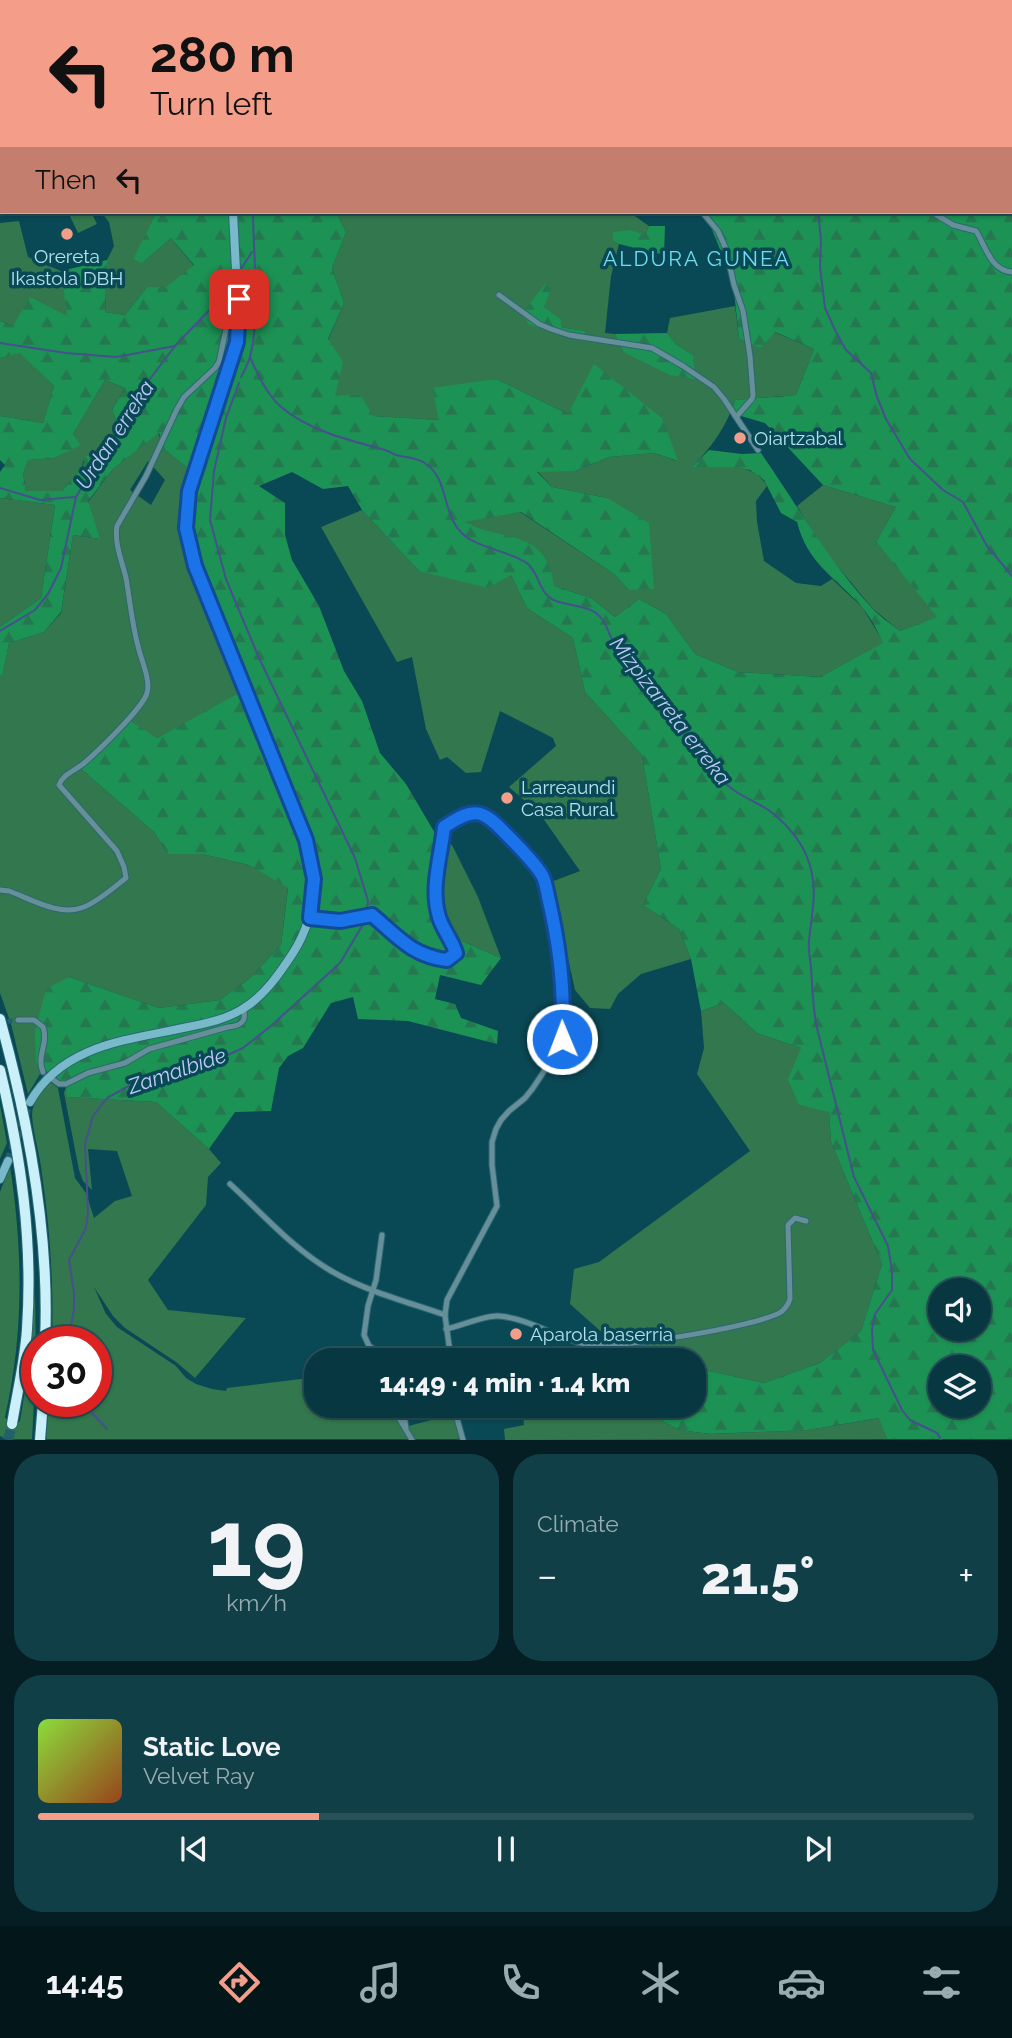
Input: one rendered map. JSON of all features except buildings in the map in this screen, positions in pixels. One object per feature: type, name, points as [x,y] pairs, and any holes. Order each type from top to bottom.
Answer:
[{"type":"highway","points":[[0,1019],[12,1062],[37,1198],[44,1248],[45,1326]]},
{"type":"highway","points":[[0,1070],[13,1123],[29,1250],[27,1331],[12,1424]]},
{"type":"highway","points":[[40,1440],[42,1417]]},
{"type":"main road","points":[[30,1102],[38,1088],[55,1070],[82,1053],[217,1020],[243,1009],[265,990],[284,966],[298,945],[310,918],[314,879],[306,840],[195,566],[186,528],[186,507],[192,479],[237,342],[239,299],[233,214]]},
{"type":"main road","points":[[0,1179],[8,1161]]},
{"type":"street","points":[[704,214],[718,232],[726,250],[743,311],[750,356],[752,399],[737,416]]},
{"type":"street","points":[[935,214],[953,225],[975,232],[996,267],[1012,272]]},
{"type":"street","points":[[499,295],[539,324],[569,335],[652,348],[714,387],[737,416],[758,450]]},
{"type":"street","points":[[0,890],[59,909],[76,910],[89,905],[126,878],[117,850],[61,789],[60,782],[134,713],[147,694],[147,682],[115,534],[177,409],[193,387],[219,362],[230,310],[239,299]]},
{"type":"street","points":[[310,918],[340,921],[372,915],[401,942],[424,956],[447,960],[456,953],[439,919],[436,904],[437,875],[444,827],[468,814],[481,813],[488,816],[544,877],[558,948],[562,1039],[533,1088],[500,1120],[496,1129],[492,1142],[492,1165],[497,1206],[447,1300],[445,1315],[449,1348]]},
{"type":"street","points":[[51,1078],[59,1084],[66,1084],[88,1073],[125,1063],[149,1049],[236,1027],[242,1024],[245,1018],[243,1009]]},
{"type":"street","points":[[18,1020],[34,1020],[43,1027],[46,1037],[40,1058],[43,1072]]},
{"type":"street","points":[[230,1184],[297,1247],[348,1280],[445,1315]]},
{"type":"street","points":[[446,1329],[486,1317],[500,1316],[586,1344],[614,1345],[722,1328],[773,1316],[785,1309],[789,1299],[788,1225],[795,1218],[806,1221]]},
{"type":"street","points":[[372,1348],[366,1342],[364,1329],[376,1280],[382,1235]]},
{"type":"street","points":[[399,1418],[412,1440]]},
{"type":"street","points":[[405,1418],[406,1429]]},
{"type":"street","points":[[458,1418],[463,1440]]},
{"type":"green space","points":[[69,214],[92,214],[97,224],[78,233]]},
{"type":"green space","points":[[103,214],[153,214],[143,262],[171,238],[194,266],[166,288],[147,287],[125,315],[105,312],[107,260],[114,246],[109,222]]},
{"type":"green space","points":[[153,214],[337,214],[346,232],[332,268],[344,303],[328,339],[343,362],[335,396],[360,394],[373,416],[439,420],[432,388],[496,379],[568,414],[594,364],[663,419],[678,461],[654,453],[609,457],[575,471],[537,472],[552,487],[607,498],[649,523],[654,589],[629,590],[614,574],[521,512],[465,522],[532,545],[542,554],[549,567],[554,586],[591,598],[615,617],[639,599],[666,614],[695,654],[738,672],[820,677],[883,643],[879,633],[860,605],[815,559],[797,522],[781,513],[764,480],[750,470],[734,467],[692,467],[709,450],[761,453],[813,532],[855,589],[874,610],[900,631],[937,617],[876,542],[896,507],[823,485],[765,423],[731,413],[735,400],[796,395],[814,349],[775,332],[760,348],[739,338],[733,282],[706,214],[1012,214],[1012,1439],[887,1439],[879,1418],[808,1430],[710,1434],[680,1430],[656,1418],[706,1418],[706,1370],[764,1383],[820,1363],[861,1331],[882,1264],[831,1142],[829,1112],[799,1105],[788,1079],[801,1048],[757,1033],[724,1003],[701,1011],[691,959],[679,929],[643,905],[661,869],[642,755],[585,692],[573,638],[527,608],[511,575],[488,588],[419,571],[362,510],[348,486],[323,489],[292,472],[259,486],[285,503],[285,535],[292,560],[319,606],[344,671],[362,701],[380,753],[406,784],[439,840],[430,910],[443,933],[501,958],[481,985],[440,975],[435,999],[455,1004],[461,1018],[498,1031],[497,1044],[408,1021],[358,1019],[353,997],[331,1003],[303,1048],[288,1056],[279,1068],[271,1111],[235,1112],[209,1149],[156,1102],[67,1097],[66,1087],[36,1063],[35,1031],[46,989],[69,977],[159,1008],[220,1000],[249,979],[281,945],[288,888],[249,865],[202,854],[168,854],[154,832],[81,769],[130,721],[157,738],[239,693],[189,567],[180,534],[181,502],[188,468],[165,450],[159,433],[113,469],[88,501],[100,539],[73,535],[61,612],[44,632],[9,643],[3,674],[0,676],[0,627],[41,598],[55,505],[0,498],[0,472],[5,465],[0,460],[0,416],[43,423],[54,386],[20,353],[0,358],[0,321],[13,326],[30,297],[67,316],[61,271],[107,260],[105,312],[125,315],[147,287],[166,287],[194,265],[171,238],[142,263],[133,259],[154,218]],"holes":[[[105,380],[125,388],[112,410],[119,427],[103,458],[96,460],[86,455],[82,468],[62,491],[26,491],[23,474],[28,460],[54,458],[81,445],[73,434]]]},
{"type":"green space","points":[[337,214],[632,214],[649,226],[645,235],[613,241],[619,244],[611,276],[605,333],[615,334],[623,352],[693,355],[676,344],[667,333],[670,318],[735,306],[739,338],[774,332],[814,349],[796,395],[735,400],[718,436],[693,466],[734,467],[753,472],[761,478],[767,486],[756,501],[764,561],[796,583],[821,586],[832,579],[862,607],[884,643],[820,677],[738,672],[695,654],[666,614],[639,599],[615,617],[591,598],[554,586],[462,522],[520,512],[614,574],[629,590],[607,498],[552,487],[537,471],[575,471],[609,457],[654,453],[677,461],[663,419],[568,414],[496,379],[439,420],[373,416],[334,396],[328,340],[344,303],[332,268],[346,232]],"holes":[[[550,289],[543,306],[561,327],[584,331],[529,324]]]},
{"type":"green space","points":[[19,221],[28,257],[61,271],[68,316],[13,326],[0,321],[0,223]]},
{"type":"green space","points":[[649,226],[665,226],[664,255],[613,241],[613,232],[631,230],[645,235]]},
{"type":"green space","points":[[546,283],[551,289],[544,307],[561,320],[561,327],[584,331],[587,336],[571,339],[528,324],[523,312]]},
{"type":"green space","points":[[667,333],[676,344],[693,355],[695,379],[670,375],[623,352],[615,334]]},
{"type":"green space","points":[[20,352],[54,386],[43,423],[0,416],[0,358]]},
{"type":"green space","points":[[105,380],[125,388],[112,410],[119,427],[103,458],[83,461],[82,468],[62,491],[26,491],[23,474],[28,460],[54,458],[80,444],[73,434]]},
{"type":"green space","points":[[158,433],[165,450],[188,468],[181,502],[180,534],[189,567],[239,694],[157,738],[81,769],[154,832],[168,854],[202,854],[249,865],[288,887],[281,945],[249,979],[220,1000],[159,1008],[69,977],[43,1069],[28,1094],[11,1024],[0,993],[0,676],[3,674],[9,643],[44,632],[61,613],[73,535],[99,539],[88,502],[113,469]],"holes":[[[148,461],[165,480],[151,505],[130,490]]]},
{"type":"green space","points":[[823,485],[896,507],[876,542],[938,617],[900,631],[873,609],[824,550],[797,506]]},
{"type":"green space","points":[[0,498],[55,505],[41,598],[0,627]]},
{"type":"green space","points":[[362,510],[419,571],[511,575],[527,608],[573,638],[585,692],[642,755],[661,869],[643,905],[679,929],[691,959],[641,974],[618,994],[610,1009],[590,1008],[575,990],[551,882],[580,871],[540,814],[509,787],[556,746],[553,738],[500,711],[481,772],[466,773],[447,757],[440,760],[426,729],[412,657],[397,662],[321,527]]},
{"type":"green space","points":[[439,840],[452,845],[478,897],[501,958],[443,933],[430,909]]},
{"type":"green space","points":[[724,1003],[757,1033],[801,1048],[799,1105],[829,1111],[831,1142],[882,1264],[861,1331],[820,1363],[764,1383],[706,1370],[706,1348],[578,1348],[571,1341],[615,1344],[570,1304],[574,1269],[599,1262],[750,1151],[697,1074],[704,1048],[701,1011]]},
{"type":"green space","points":[[49,1081],[58,1088],[75,1178],[86,1193],[94,1218],[115,1201],[132,1196],[117,1151],[88,1149],[92,1190],[83,1181],[64,1093],[66,1087],[68,1097],[156,1102],[221,1163],[208,1177],[206,1205],[148,1280],[168,1310],[246,1318],[195,1378],[125,1328],[113,1316],[94,1287],[106,1314],[117,1327],[176,1366],[186,1378],[196,1384],[226,1391],[227,1388],[304,1379],[304,1418],[402,1418],[405,1427],[438,1418],[458,1418],[464,1439],[46,1439],[48,1417],[112,1417],[112,1326],[52,1326],[49,1237],[32,1115]]},
{"type":"green space","points":[[0,1105],[7,1143],[0,1159]]},
{"type":"green space","points":[[10,1166],[20,1292],[16,1355],[5,1417],[9,1423],[17,1424],[21,1415],[33,1417],[32,1439],[6,1439],[0,1436],[0,1192]]},
{"type":"green space","points":[[35,1291],[35,1326],[32,1326]]},
{"type":"green space","points":[[523,1418],[656,1418],[680,1430],[710,1434],[808,1430],[880,1418],[887,1439],[505,1440],[504,1429],[524,1425]]},
{"type":"waterway","name":"Zamalbide","points":[[241,377],[250,357],[255,323],[253,214]]},
{"type":"waterway","points":[[818,214],[825,308],[836,332],[846,350],[871,373],[886,419],[910,459],[943,490],[963,502],[987,546],[1012,576]]},
{"type":"waterway","name":"Urdan erreka","points":[[241,269],[252,252]]},
{"type":"waterway","name":"Urdan erreka","points":[[0,631],[35,610],[48,594],[61,568],[76,497],[143,388],[175,346],[232,283]]},
{"type":"waterway","points":[[0,343],[116,357],[175,346]]},
{"type":"waterway","name":"Mizpizarreta erreka","points":[[250,357],[270,395],[280,406],[303,422],[328,433],[423,462],[439,479],[452,519],[465,536],[528,564],[550,598],[587,608],[600,616],[618,649],[648,679],[686,738],[719,777],[736,792],[773,813],[800,843],[811,868],[814,889],[809,947],[816,1024],[854,1177],[888,1246],[892,1271],[892,1290],[875,1314],[872,1329],[873,1350],[902,1410],[910,1420],[937,1433],[941,1440]]},
{"type":"waterway","name":"Zamalbide","points":[[239,383],[226,418],[214,471],[210,520],[226,579],[259,658],[355,858],[368,901],[367,910]]},
{"type":"waterway","points":[[0,488],[40,500],[74,497]]},
{"type":"waterway","name":"Zamalbide","points":[[71,1326],[74,1293],[69,1260],[86,1228],[88,1212],[85,1144],[93,1116],[107,1098],[138,1081],[210,1063],[243,1048],[340,963],[365,921]]},
{"type":"waterway","name":"Zamalbide","points":[[96,1417],[107,1429]]},
{"type":"tunnel","points":[[0,1022],[18,1020]]},
{"type":"tunnel","points":[[8,1161],[30,1102]]},
{"type":"tunnel","points":[[8,1440],[12,1424]]},
{"type":"place","name":"Orereta Ikastola DBH","points":[[67,234]]},
{"type":"place","name":"Oiartzabal","points":[[740,438]]},
{"type":"place","name":"Larreaundi Casa Rural","points":[[507,798]]},
{"type":"place","name":"Aparola baserria","points":[[516,1334]]},
{"type":"district","name":"ALDURA GUNEA","points":[[697,259]]},
{"type":"route","points":[[239,299],[237,342],[192,479],[186,507],[186,528],[195,566],[306,840],[314,879],[310,918],[340,921],[372,915],[401,942],[424,956],[447,960],[456,953],[439,919],[436,904],[444,827],[468,814],[481,813],[488,816],[544,877],[561,975],[562,1039]]}]
